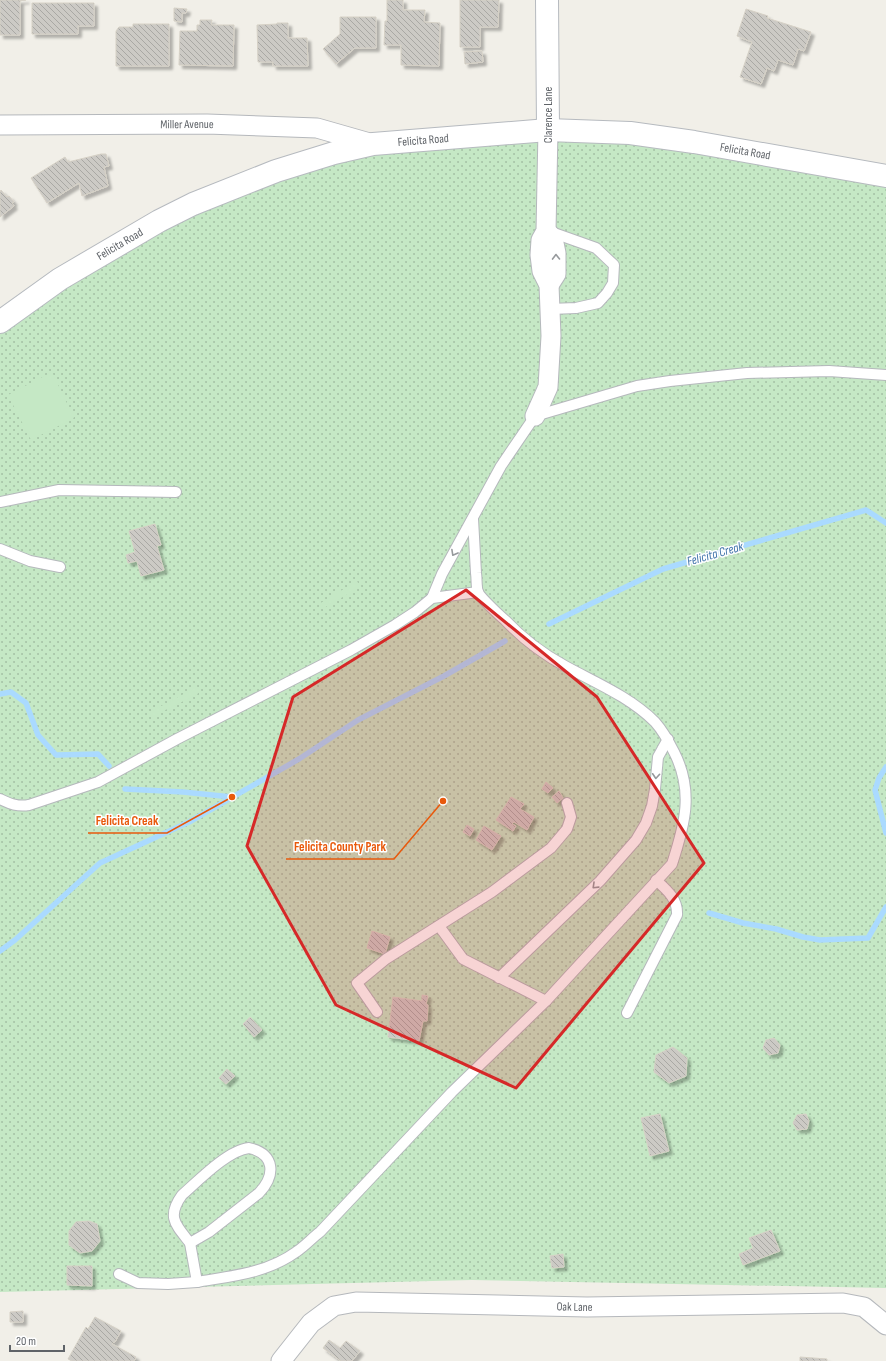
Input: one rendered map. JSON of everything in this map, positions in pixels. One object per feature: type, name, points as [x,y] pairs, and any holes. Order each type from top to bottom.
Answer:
[{"type":"main road","name":"Clarence Lane","points":[[547,0],[548,130]]},
{"type":"main road","name":"Felicita Road","points":[[0,322],[60,279],[159,221],[193,204],[276,171],[334,153],[372,144],[548,130],[630,133],[694,142],[886,176]]},
{"type":"street","name":"Miller Avenue","points":[[0,125],[207,124],[317,128],[372,144]]},
{"type":"street","name":"Clarence Lane","points":[[536,416],[548,387],[551,336],[549,285],[542,270],[540,255],[541,240],[546,230],[548,130]]},
{"type":"street","name":"Oak Lane","points":[[282,1361],[311,1322],[334,1306],[356,1302],[587,1307],[843,1303],[864,1307],[886,1325]]},
{"type":"lane","points":[[546,230],[596,248],[614,265],[613,283],[598,303],[576,308],[550,309]]},
{"type":"lane","points":[[0,799],[10,804],[21,806],[29,805],[98,782],[177,739],[351,650],[415,612],[432,598],[442,574],[501,466],[536,416],[636,386],[678,380],[747,373],[829,371],[886,375]]},
{"type":"lane","points":[[0,502],[59,490],[176,492]]},
{"type":"lane","points":[[119,1274],[138,1283],[168,1284],[197,1282],[248,1274],[269,1267],[297,1251],[320,1232],[452,1092],[546,1001],[672,864],[683,824],[686,804],[686,785],[681,765],[668,740],[655,723],[629,701],[563,665],[535,646],[510,626],[478,592],[473,519]]},
{"type":"lane","points":[[0,549],[30,562],[60,567]]},
{"type":"lane","points":[[432,598],[478,592]]},
{"type":"lane","points":[[498,978],[600,881],[636,840],[646,823],[652,806],[658,757],[668,740]]},
{"type":"lane","points":[[377,1012],[357,983],[386,960],[492,892],[551,848],[567,829],[571,817],[567,803]]},
{"type":"lane","points":[[627,1013],[677,914],[677,908],[672,895],[656,880]]},
{"type":"lane","points":[[439,926],[463,959],[546,1001]]},
{"type":"lane","points":[[190,1243],[209,1232],[267,1185],[270,1176],[270,1168],[268,1160],[263,1154],[249,1148],[241,1149],[230,1155],[182,1195],[176,1202],[173,1217],[175,1224],[190,1243],[197,1282]]},
{"type":"highlighted area","points":[[466,590],[597,697],[704,863],[516,1088],[336,1005],[247,846],[293,697]]},
{"type":"green space","points":[[548,130],[886,176],[886,1288],[472,1280],[0,1292],[0,322],[118,246],[335,153]]},
{"type":"green space","points":[[52,372],[74,418],[31,440],[8,395]]},
{"type":"green space","points":[[357,581],[360,587],[322,609],[319,604]]},
{"type":"green space","points":[[195,688],[198,694],[151,717],[148,713]]},
{"type":"building","points":[[0,0],[26,0],[20,1],[20,35],[0,35]]},
{"type":"building","points":[[387,0],[403,0],[403,10],[425,10],[424,22],[440,23],[439,66],[401,65],[401,45],[384,45],[385,21],[387,21]]},
{"type":"building","points":[[460,0],[499,0],[498,27],[480,27],[480,47],[460,47]]},
{"type":"building","points":[[32,3],[94,3],[94,26],[78,26],[78,34],[32,34]]},
{"type":"building","points":[[174,8],[187,9],[186,13],[182,13],[182,22],[174,21]]},
{"type":"building","points":[[746,9],[768,16],[767,18],[811,32],[804,51],[798,49],[793,65],[778,60],[774,71],[767,68],[761,84],[740,77],[752,42],[737,36]]},
{"type":"building","points":[[340,17],[376,17],[376,48],[355,48],[336,64],[323,49],[340,34]]},
{"type":"building","points":[[200,20],[212,20],[211,25],[234,25],[233,66],[179,65],[180,31],[197,31],[197,25],[200,25]]},
{"type":"building","points":[[288,23],[288,38],[307,38],[308,66],[273,66],[273,62],[258,62],[257,25]]},
{"type":"building","points":[[133,24],[169,24],[169,66],[116,66],[116,31],[119,27],[133,27]]},
{"type":"building","points":[[482,51],[483,62],[465,64],[464,52]]},
{"type":"building","points":[[106,154],[109,166],[104,167],[108,186],[82,196],[79,183],[47,203],[31,178],[65,157],[68,162]]},
{"type":"building","points":[[1,190],[14,202],[12,203],[14,206],[0,217],[0,192]]},
{"type":"building","points":[[155,524],[161,545],[157,546],[164,570],[141,576],[137,561],[128,563],[126,555],[135,552],[129,531]]},
{"type":"building","points":[[546,782],[553,788],[548,793],[542,789]]},
{"type":"building","points":[[559,791],[563,798],[557,803],[552,797]]},
{"type":"building","points":[[511,797],[524,804],[520,809],[534,817],[527,830],[514,822],[512,824],[516,826],[513,831],[496,820]]},
{"type":"building","points":[[467,825],[474,829],[470,836],[463,832]]},
{"type":"building","points":[[484,826],[501,836],[492,850],[476,840]]},
{"type":"building","points":[[372,931],[390,937],[385,954],[367,948]]},
{"type":"building","points":[[422,995],[428,996],[426,1004],[428,1005],[427,1021],[423,1021],[419,1041],[388,1037],[393,997],[422,1001]]},
{"type":"building","points":[[250,1017],[262,1030],[254,1037],[243,1024]]},
{"type":"building","points":[[774,1038],[780,1045],[778,1053],[769,1055],[763,1048],[766,1040]]},
{"type":"building","points":[[673,1047],[687,1058],[686,1076],[669,1083],[654,1072],[656,1055]]},
{"type":"building","points":[[227,1069],[235,1076],[226,1084],[219,1078]]},
{"type":"building","points":[[660,1114],[669,1151],[650,1156],[641,1118]]},
{"type":"building","points":[[806,1114],[809,1121],[807,1129],[797,1130],[793,1123],[797,1115]]},
{"type":"building","points":[[89,1221],[97,1224],[100,1241],[92,1251],[80,1253],[69,1245],[69,1231],[76,1222]]},
{"type":"building","points":[[771,1230],[780,1251],[743,1265],[739,1254],[753,1248],[749,1238]]},
{"type":"building","points":[[563,1254],[564,1267],[552,1268],[550,1256]]},
{"type":"building","points":[[67,1266],[92,1266],[92,1286],[67,1285]]},
{"type":"building","points":[[23,1311],[23,1322],[10,1322],[10,1312]]},
{"type":"building","points":[[95,1317],[121,1331],[115,1342],[112,1344],[136,1357],[134,1361],[72,1361],[68,1359],[86,1327],[88,1329]]},
{"type":"building","points":[[329,1340],[340,1348],[346,1341],[360,1351],[352,1361],[341,1361],[323,1348]]},
{"type":"building","points":[[800,1357],[827,1359],[827,1361],[800,1361]]},
{"type":"waterway","name":"Felicita Creak","points":[[549,624],[663,569],[866,510],[886,523]]},
{"type":"waterway","name":"Felicita Creak","points":[[0,951],[15,940],[100,863],[189,822],[299,759],[358,720],[444,676],[505,641]]},
{"type":"waterway","points":[[0,694],[11,692],[26,703],[38,735],[56,755],[98,754],[109,766]]},
{"type":"waterway","points":[[886,767],[879,778],[875,790],[886,833]]},
{"type":"waterway","points":[[125,789],[183,792],[232,797]]},
{"type":"waterway","points":[[709,913],[743,923],[776,929],[803,937],[820,940],[868,938],[886,907]]},
{"type":"place","name":"Felicita Creak","points":[[232,797]]},
{"type":"place","name":"Felicita County Park","points":[[443,801]]}]
